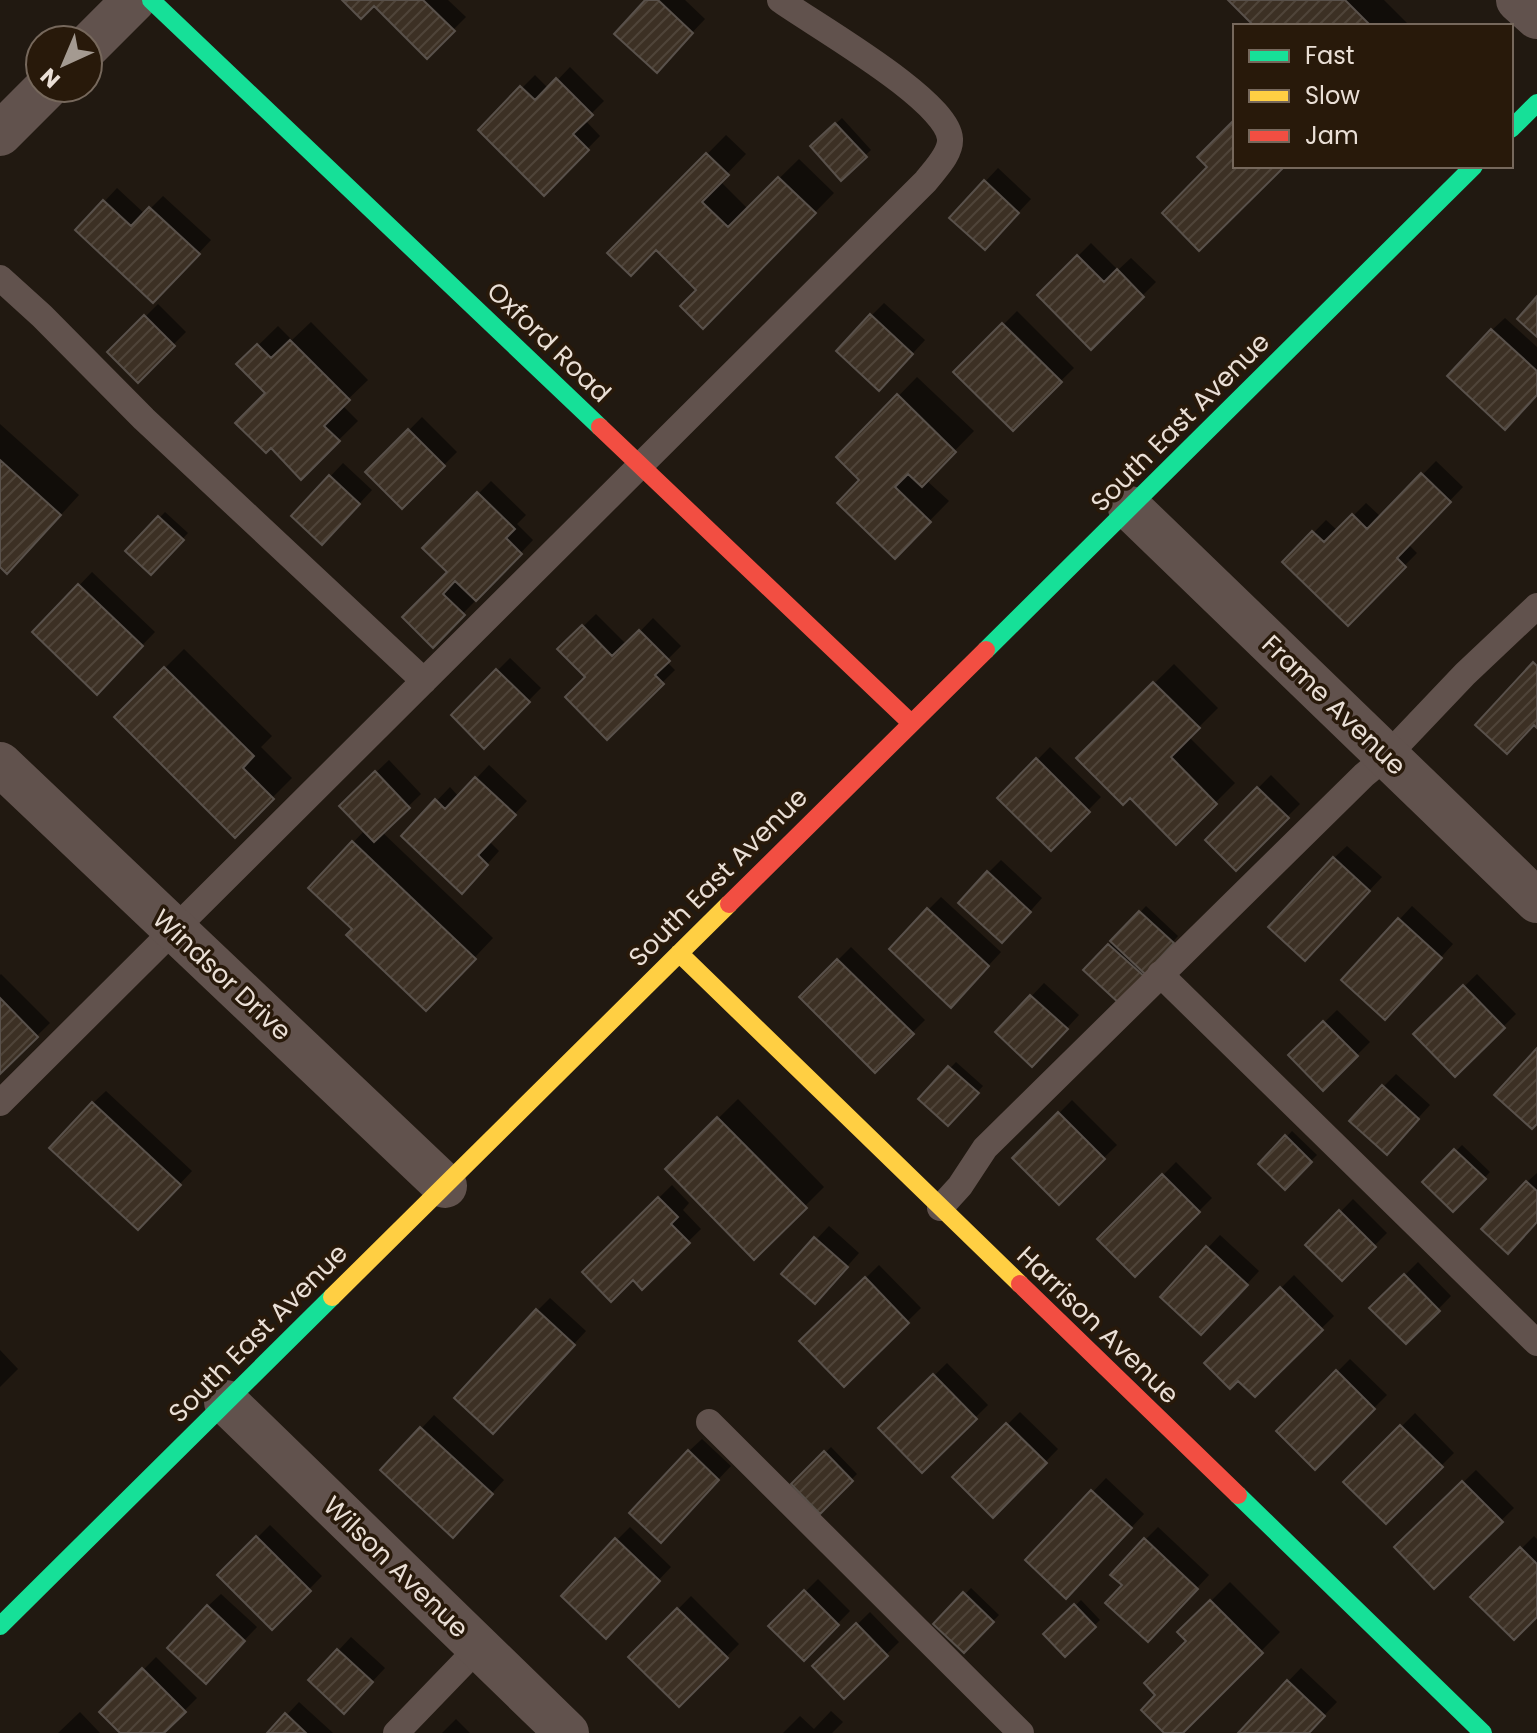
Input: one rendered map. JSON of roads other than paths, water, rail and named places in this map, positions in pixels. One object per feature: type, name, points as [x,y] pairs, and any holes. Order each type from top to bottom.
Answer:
[{"type":"street","points":[[104,30],[134,0]]},
{"type":"street","name":"Oxford Road","points":[[151,0],[911,723]]},
{"type":"street","points":[[1518,0],[1537,17]]},
{"type":"street","points":[[1513,127],[1537,103]]},
{"type":"street","points":[[0,134],[30,104]]},
{"type":"street","name":"South East Avenue","points":[[0,1626],[1472,168]]},
{"type":"street","name":"Frame Avenue","points":[[1130,508],[1537,901]]},
{"type":"street","name":"Windsor Drive","points":[[0,764],[445,1186]]},
{"type":"street","name":"Harrison Avenue","points":[[679,953],[1483,1733]]},
{"type":"street","name":"Wilson Avenue","points":[[226,1402],[567,1733]]},
{"type":"lane","points":[[0,1103],[926,181],[947,153],[950,140],[940,115],[894,76],[780,0]]},
{"type":"lane","points":[[0,278],[144,419],[424,681]]},
{"type":"lane","points":[[940,1208],[960,1186],[985,1148],[1537,606]]},
{"type":"lane","points":[[1160,974],[1537,1343]]},
{"type":"lane","points":[[709,1422],[1021,1733]]},
{"type":"lane","points":[[396,1733],[479,1647]]}]
